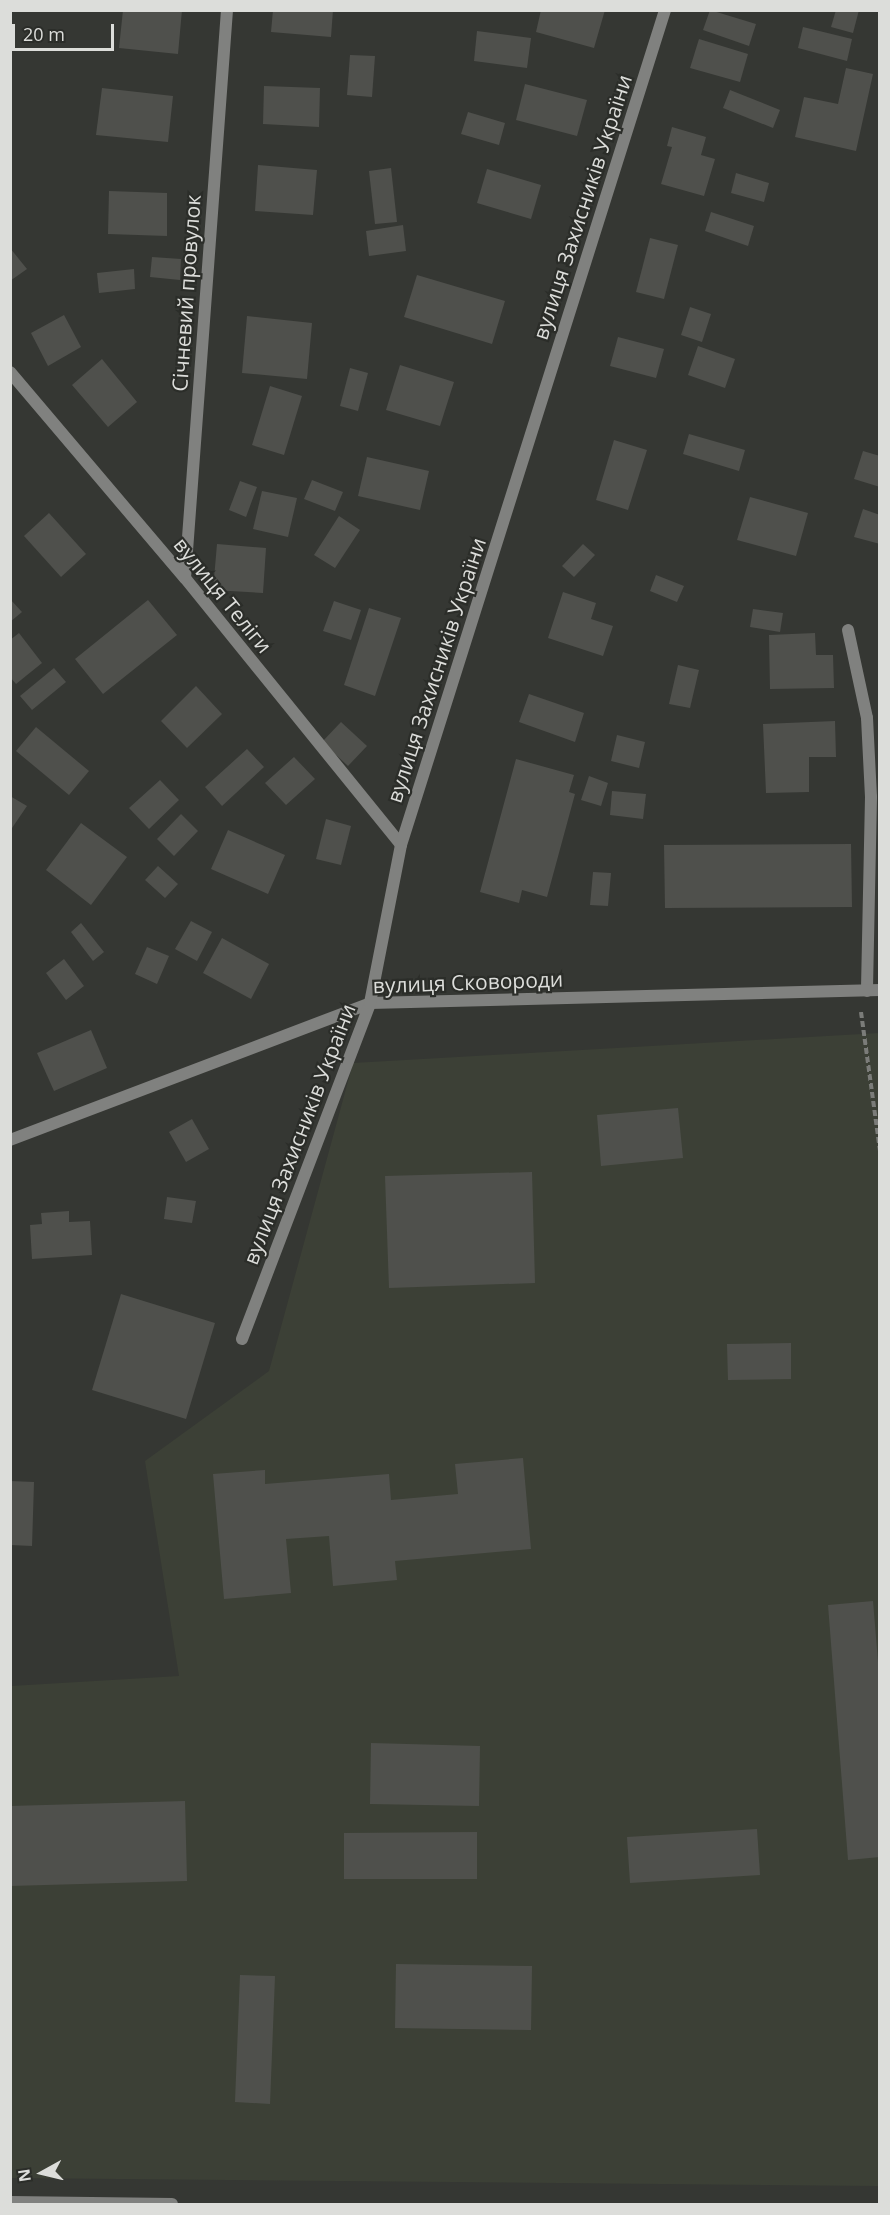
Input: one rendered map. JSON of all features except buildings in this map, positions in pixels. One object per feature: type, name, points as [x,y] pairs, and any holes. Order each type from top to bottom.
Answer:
[{"type":"street","name":"Січневий провулок","points":[[185,578],[226,10]]},
{"type":"street","name":"вулиця Захисників України","points":[[242,1340],[370,1003],[401,845],[665,10]]},
{"type":"street","name":"вулиця Теліги","points":[[10,372],[185,578],[401,845]]},
{"type":"street","points":[[848,630],[867,717],[870,763],[869,991]]},
{"type":"street","name":"вулиця Сковороди","points":[[10,1140],[370,1003],[869,991]]},
{"type":"street","points":[[10,2202],[172,2205]]},
{"type":"path","points":[[869,991],[879,1151]]},
{"type":"shaded area","points":[[879,1033],[879,2186],[11,2178],[11,1686],[179,1676],[145,1461],[269,1371],[353,1063]]}]
